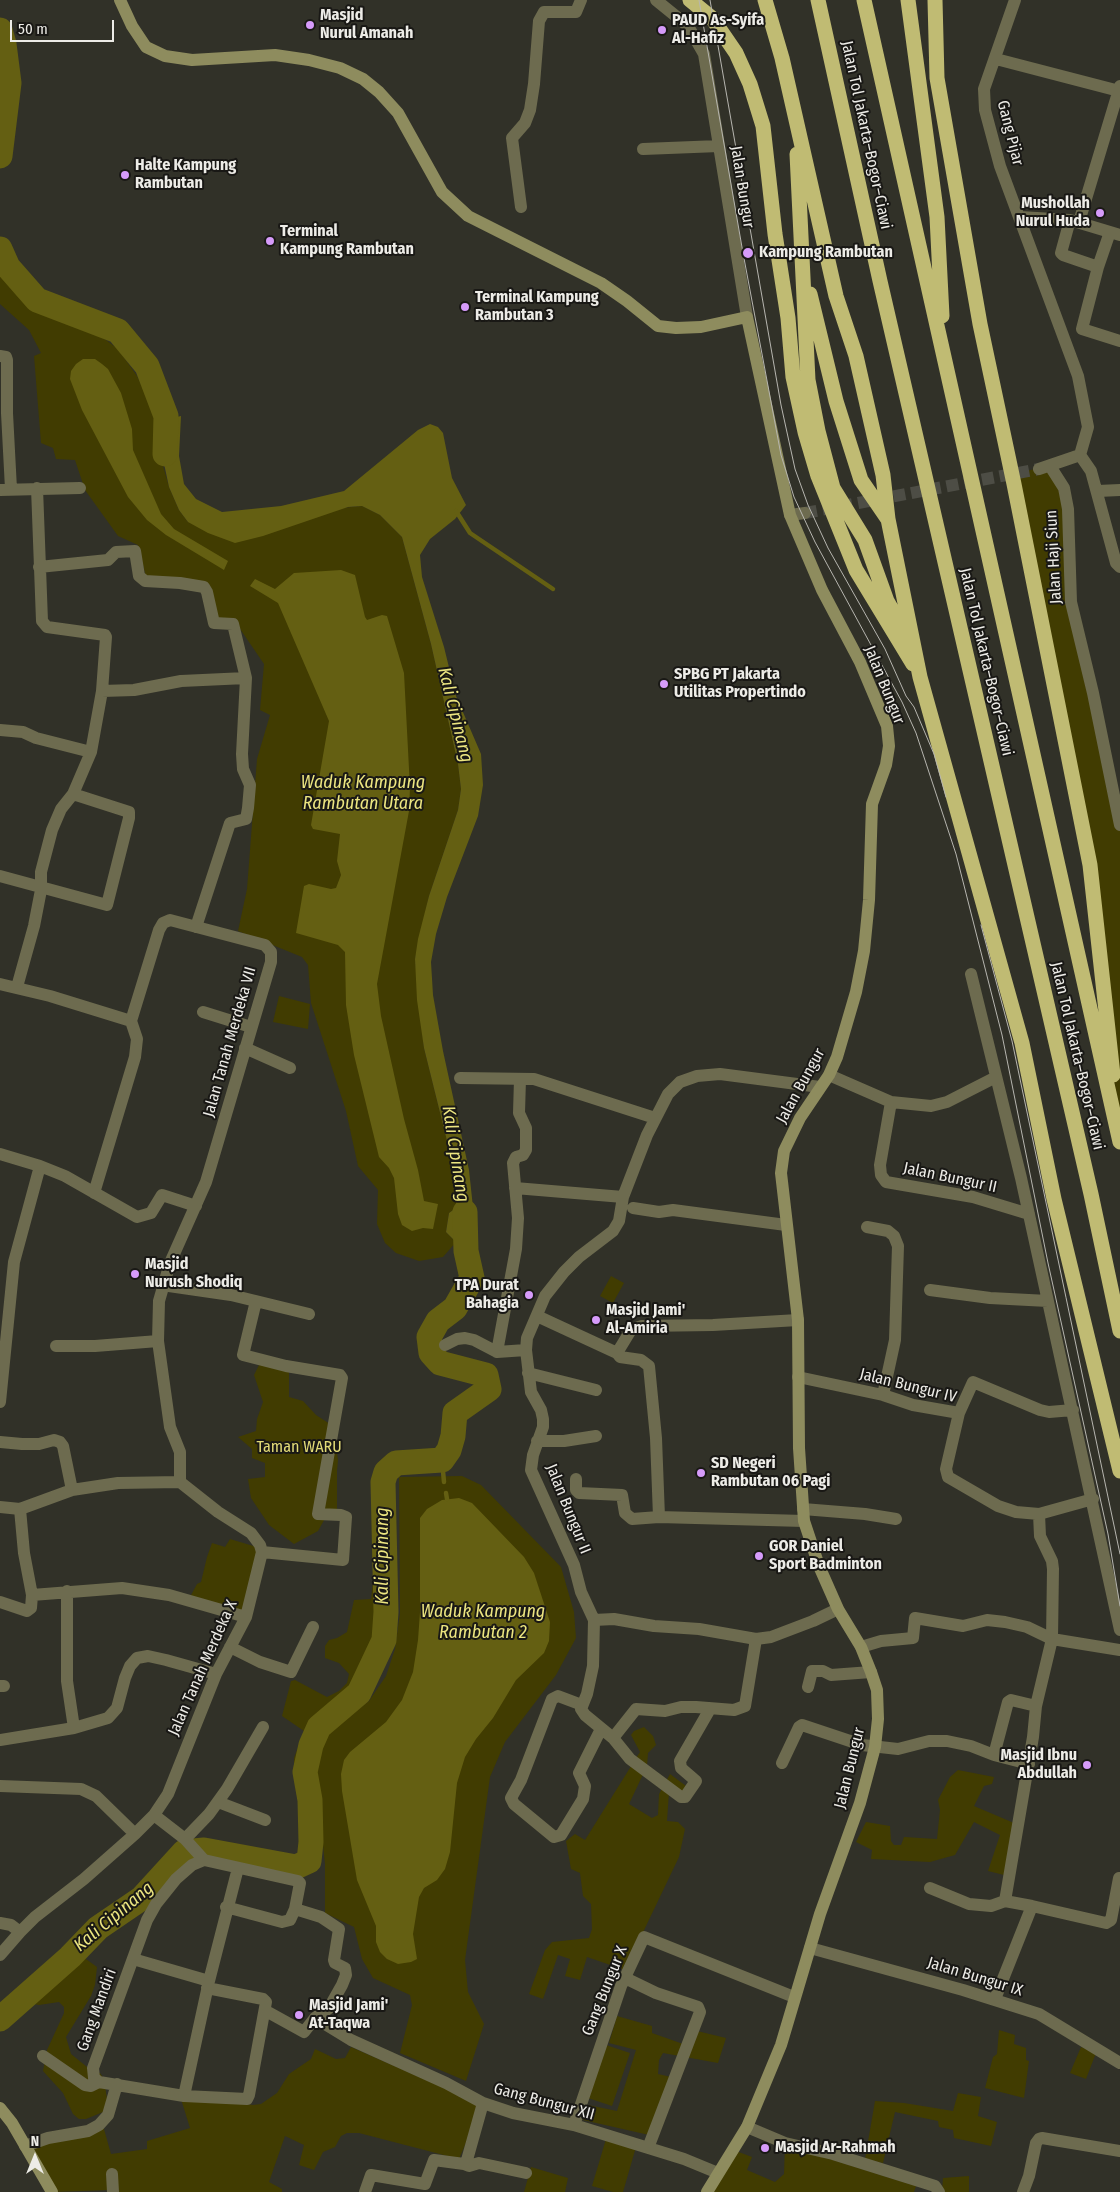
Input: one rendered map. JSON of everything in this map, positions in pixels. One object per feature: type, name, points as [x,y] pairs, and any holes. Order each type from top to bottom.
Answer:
[{"type":"highway","points":[[690,0],[712,18],[736,53],[750,84],[763,126],[775,234],[788,318],[793,377],[804,432],[818,476],[856,570],[920,677]]},
{"type":"highway","points":[[765,0],[782,58],[836,296],[856,356],[883,475],[888,520],[920,677],[1022,1044],[1054,1199],[1120,1471]]},
{"type":"highway","name":"Jalan Tol Jakarta–Bogor–Ciawi","points":[[818,0],[880,281],[1091,1194],[1120,1331]]},
{"type":"highway","name":"Jalan Tol Jakarta–Bogor–Ciawi","points":[[864,0],[1120,1142]]},
{"type":"highway","points":[[908,0],[937,217],[944,360]]},
{"type":"highway","points":[[935,0],[937,78],[980,324],[1090,865],[1120,1136]]},
{"type":"highway","points":[[796,118],[808,380],[818,431],[834,488],[865,540],[887,601],[914,647]]},
{"type":"highway","points":[[801,255],[836,401],[860,480],[888,520]]},
{"type":"street","points":[[120,0],[132,26],[146,47],[165,56],[192,60],[275,55],[309,60],[340,68],[363,79],[379,92],[398,113],[442,192],[468,216],[601,283],[627,300],[658,326],[676,328],[701,327],[747,317]]},
{"type":"street","points":[[521,207],[512,138],[525,123],[530,110],[534,84],[536,33],[540,16],[544,12],[576,12],[581,0]]},
{"type":"street","name":"Jalan Bungur","points":[[656,0],[688,26],[703,51],[747,317],[790,515],[822,590],[860,662],[886,726],[889,746],[886,765],[872,804],[869,900],[862,959],[854,1002],[829,1075],[800,1118],[784,1151],[781,1173],[798,1320],[798,1448],[803,1515],[820,1566],[838,1609],[862,1647],[877,1690],[878,1719],[875,1747],[860,1803],[794,1997],[781,2045],[747,2128],[707,2192]]},
{"type":"street","name":"Gang Pijar","points":[[1015,0],[984,89],[985,110],[1000,166],[1078,376],[1088,427],[1080,455]]},
{"type":"street","points":[[996,59],[1119,89],[1074,221],[1061,253],[1098,267]]},
{"type":"street","points":[[643,149],[719,146]]},
{"type":"street","points":[[1020,217],[1074,221],[1115,234],[1098,267],[1082,329],[1120,341]]},
{"type":"street","points":[[0,356],[6,357],[7,360],[3,413],[5,490],[80,488]]},
{"type":"street","points":[[1080,455],[1091,471],[1098,491],[1116,563],[1120,567]]},
{"type":"street","name":"Jalan Haji Siun","points":[[1080,455],[1044,468],[1064,488],[1068,509],[1071,602],[1093,693],[1120,825]]},
{"type":"street","points":[[17,987],[34,926],[41,886],[41,872],[52,830],[61,809],[73,794],[91,752],[102,691],[106,636],[47,627],[42,621],[37,488]]},
{"type":"street","points":[[1098,491],[1120,490]]},
{"type":"street","points":[[790,515],[804,513]]},
{"type":"street","points":[[39,567],[108,560],[116,552],[135,551],[139,576],[144,580],[204,587],[208,592],[214,624],[233,624],[246,678],[242,754],[244,769],[251,789],[247,816],[243,820],[236,820],[230,823],[196,927]]},
{"type":"street","points":[[102,691],[134,690],[182,681],[246,678]]},
{"type":"street","points":[[0,730],[23,732],[44,741],[91,752]]},
{"type":"street","points":[[0,876],[108,904],[129,812],[73,794]]},
{"type":"street","name":"Jalan Tanah Merdeka VII","points":[[131,1021],[159,930],[163,923],[170,920],[265,945],[271,952],[271,962],[206,1182],[170,1263],[162,1285],[159,1301],[158,1341],[170,1427],[180,1452],[180,1482]]},
{"type":"street","points":[[971,974],[1029,1214],[1120,1630]]},
{"type":"street","points":[[0,984],[17,987],[131,1021],[137,1039],[135,1057],[94,1193]]},
{"type":"street","points":[[203,1012],[251,1027]]},
{"type":"street","points":[[245,1048],[290,1068]]},
{"type":"street","name":"Jalan Bungur II","points":[[594,1620],[581,1592],[574,1565],[531,1470],[543,1428],[543,1418],[532,1392],[528,1373],[526,1350],[530,1328],[545,1296],[564,1272],[579,1257],[613,1232],[619,1221],[623,1197],[656,1118],[668,1094],[680,1082],[697,1076],[720,1074],[820,1087]]},
{"type":"street","points":[[829,1075],[891,1102],[931,1106],[947,1102],[996,1077]]},
{"type":"street","points":[[460,1078],[534,1080],[656,1118]]},
{"type":"street","points":[[498,1352],[516,1249],[518,1218],[513,1163],[516,1157],[523,1154],[526,1150],[526,1128],[519,1112],[520,1079]]},
{"type":"street","name":"Jalan Bungur II","points":[[891,1102],[880,1165],[881,1174],[886,1182],[973,1198],[1029,1214]]},
{"type":"street","points":[[0,1154],[65,1176],[137,1217],[151,1213],[162,1195],[196,1206]]},
{"type":"street","points":[[0,1402],[4,1313],[14,1262],[40,1166]]},
{"type":"street","points":[[515,1188],[623,1197]]},
{"type":"street","points":[[633,1208],[659,1212],[673,1210],[786,1225]]},
{"type":"street","points":[[868,1227],[888,1231],[894,1236],[898,1246],[895,1340],[883,1395]]},
{"type":"street","points":[[162,1285],[231,1295],[309,1314]]},
{"type":"street","points":[[930,1290],[990,1298],[1048,1300]]},
{"type":"street","points":[[0,1507],[20,1509],[33,1506],[72,1490],[118,1484],[180,1482],[218,1512],[251,1533],[262,1552],[343,1560],[346,1517],[318,1514],[342,1378],[340,1375],[286,1366],[243,1355],[256,1301]]},
{"type":"street","points":[[537,1316],[617,1353],[620,1357],[642,1360],[649,1366],[656,1438],[659,1516]]},
{"type":"street","points":[[617,1353],[631,1330],[642,1326],[713,1325],[798,1320]]},
{"type":"street","points":[[445,1345],[457,1339],[465,1338],[474,1340],[498,1352],[526,1350]]},
{"type":"street","points":[[56,1346],[95,1346],[158,1341]]},
{"type":"street","points":[[528,1373],[596,1390]]},
{"type":"street","name":"Jalan Bungur IV","points":[[798,1377],[883,1395],[913,1405],[959,1413],[946,1470],[948,1477],[998,1506],[1016,1512],[1039,1514],[1092,1499]]},
{"type":"street","points":[[959,1413],[973,1382],[1040,1410],[1049,1412],[1073,1410]]},
{"type":"street","points":[[538,1441],[564,1441],[596,1436]]},
{"type":"street","points":[[0,1442],[39,1444],[54,1440],[60,1442],[63,1446],[72,1490]]},
{"type":"street","points":[[576,1479],[576,1490],[579,1493],[622,1495],[625,1513],[632,1519],[659,1516],[767,1521],[803,1515],[865,1514],[896,1519]]},
{"type":"street","points":[[0,1602],[19,1609],[30,1610],[32,1594],[24,1553],[20,1509]]},
{"type":"street","points":[[1006,1901],[1029,1764],[1036,1706],[1052,1639],[1053,1569],[1052,1561],[1040,1536],[1039,1514]]},
{"type":"street","name":"Jalan Tanah Merdeka X","points":[[0,1955],[20,1932],[135,1834],[154,1815],[168,1794],[216,1674],[246,1618],[262,1552]]},
{"type":"street","points":[[32,1594],[122,1588],[169,1594],[246,1618]]},
{"type":"street","points":[[67,1591],[67,1681],[74,1728]]},
{"type":"street","points":[[710,1709],[680,1761],[681,1768],[696,1781],[685,1798],[681,1798],[630,1759],[613,1738],[583,1713],[582,1705],[587,1694],[592,1666],[594,1620],[614,1619],[654,1626],[699,1629],[756,1639],[771,1637],[838,1609]]},
{"type":"street","points":[[862,1647],[881,1641],[913,1638],[916,1618],[963,1626],[977,1621],[1005,1622],[1027,1627],[1052,1639],[1120,1650]]},
{"type":"street","points":[[230,1647],[260,1662],[291,1672],[313,1627]]},
{"type":"street","points":[[613,1738],[636,1709],[665,1711],[681,1708],[734,1710],[745,1706],[756,1639]]},
{"type":"street","points":[[0,1740],[74,1728],[108,1718],[117,1708],[127,1672],[137,1658],[148,1656],[216,1674]]},
{"type":"street","points":[[808,1687],[812,1671],[823,1671],[831,1675],[871,1672]]},
{"type":"street","points":[[582,1705],[558,1696],[552,1699],[521,1780],[512,1798],[514,1804],[554,1837],[561,1835],[583,1799],[585,1786],[580,1773],[601,1729]]},
{"type":"street","points":[[994,1756],[1008,1702],[1011,1700],[1036,1706]]},
{"type":"street","points":[[782,1764],[799,1727],[802,1725],[862,1745],[875,1747],[898,1749],[928,1741],[947,1740],[971,1746],[994,1756],[1029,1764]]},
{"type":"street","points":[[187,1841],[218,1802],[262,1726]]},
{"type":"street","points":[[0,1786],[81,1789],[96,1796],[135,1834]]},
{"type":"street","points":[[218,1802],[265,1820]]},
{"type":"street","points":[[154,1815],[187,1841],[202,1858],[299,1882],[295,1908],[290,1920],[282,1922],[226,1907]]},
{"type":"street","name":"Gang Mandiri","points":[[99,2082],[92,2075],[93,2068],[133,1959],[156,1904],[176,1879],[202,1858]]},
{"type":"street","points":[[184,2096],[226,1907],[238,1868]]},
{"type":"street","points":[[930,1888],[969,1904],[992,1906],[1006,1901],[1098,1922],[1109,1922],[1119,1878]]},
{"type":"street","points":[[995,1999],[1032,1906]]},
{"type":"street","points":[[266,2011],[300,2032],[304,2032],[315,2018],[329,2008],[346,1975],[345,1968],[335,1963],[334,1960],[339,1929],[321,1917],[295,1908]]},
{"type":"street","points":[[0,1923],[11,1925],[20,1932]]},
{"type":"street","name":"Gang Bungur X","points":[[574,2125],[605,2030],[625,1978],[644,1938],[794,1997]]},
{"type":"street","name":"Jalan Bungur IX","points":[[810,1948],[995,1999],[1039,2014],[1120,2063]]},
{"type":"street","points":[[43,2056],[85,2086],[94,2086],[99,2082],[184,2096],[244,2100],[248,2098],[266,2011],[266,2002],[263,1999],[208,1984],[133,1959]]},
{"type":"street","points":[[625,1978],[656,1993],[698,2007],[700,2012],[648,2148]]},
{"type":"street","name":"Gang Bungur XII","points":[[315,2018],[351,2040],[446,2083],[483,2103],[513,2113],[574,2125],[648,2148],[718,2173]]},
{"type":"street","points":[[25,2146],[48,2138],[88,2131],[99,2125],[108,2115],[117,2084]]},
{"type":"street","points":[[464,2164],[467,2160],[483,2103]]},
{"type":"street","points":[[0,2108],[12,2123],[52,2192]]},
{"type":"street","points":[[747,2128],[785,2143],[834,2154],[935,2186],[939,2192]]},
{"type":"street","points":[[1023,2192],[1038,2139],[1042,2138],[1120,2151]]},
{"type":"street","points":[[365,2192],[371,2176],[425,2184],[434,2160],[470,2166],[479,2163],[526,2173]]},
{"type":"street","points":[[112,2174],[114,2192]]},
{"type":"green space","points":[[0,267],[8,280],[32,306],[98,334],[118,349],[137,376],[159,421],[162,462],[169,487],[179,510],[188,522],[362,506],[380,515],[402,537],[431,644],[458,764],[461,789],[458,810],[429,896],[415,959],[424,1048],[456,1177],[456,1208],[449,1213],[446,1232],[456,1242],[443,1257],[419,1261],[396,1253],[385,1243],[377,1224],[378,1190],[358,1166],[346,1111],[311,1003],[308,965],[302,957],[238,931],[247,889],[257,759],[270,715],[260,710],[264,664],[236,623],[217,622],[207,582],[146,577],[138,545],[118,536],[85,490],[75,460],[56,459],[53,448],[41,443],[34,356],[41,353],[29,330],[0,304]]},
{"type":"green space","points":[[1050,466],[1064,488],[1071,602],[1120,825],[1120,1136],[1090,865],[1011,474]]},
{"type":"green space","points":[[279,996],[310,1004],[308,1029],[273,1022]]},
{"type":"green space","points":[[611,1276],[624,1283],[613,1303],[600,1296]]},
{"type":"green space","name":"Taman WARU","points":[[260,1363],[289,1370],[289,1397],[303,1401],[316,1415],[333,1426],[338,1460],[337,1514],[328,1513],[318,1531],[294,1544],[269,1525],[251,1498],[248,1479],[265,1477],[265,1463],[252,1458],[252,1449],[238,1437],[256,1431],[257,1419],[263,1402],[254,1375]]},
{"type":"green space","points":[[462,1476],[481,1485],[561,1567],[574,1612],[576,1638],[556,1675],[505,1742],[490,1777],[465,1960],[468,1992],[484,2024],[466,2081],[400,2053],[412,2005],[410,1995],[373,1978],[362,1959],[354,1927],[325,1913],[325,1864],[316,1781],[320,1745],[334,1727],[369,1701],[386,1676],[395,1649],[400,1613],[399,1477]]},
{"type":"green space","points":[[230,1539],[260,1548],[243,1613],[190,1597],[197,1584],[201,1582],[212,1543],[225,1547]]},
{"type":"green space","points":[[373,1582],[382,1584],[385,1596],[382,1629],[378,1641],[360,1683],[313,1728],[300,1768],[294,1765],[294,1758],[304,1731],[282,1716],[291,1681],[295,1680],[327,1697],[339,1691],[347,1683],[349,1674],[339,1663],[325,1658],[325,1646],[329,1640],[347,1632],[354,1600],[371,1599]]},
{"type":"green space","points":[[644,1727],[653,1736],[656,1745],[648,1753],[647,1766],[629,1804],[652,1818],[658,1815],[659,1794],[670,1774],[686,1786],[688,1794],[669,1792],[667,1821],[678,1822],[685,1829],[679,1857],[625,1970],[587,1957],[580,1980],[565,1976],[570,1959],[558,1955],[543,1999],[529,1994],[545,1950],[552,1942],[589,1938],[592,1929],[591,1904],[583,1896],[580,1873],[571,1869],[566,1841],[575,1834],[585,1840],[640,1752],[631,1735],[634,1731]]},
{"type":"green space","points":[[958,1770],[994,1777],[992,1784],[984,1786],[974,1806],[1014,1823],[1004,1875],[988,1871],[1000,1835],[974,1822],[955,1855],[930,1862],[871,1859],[872,1850],[856,1842],[866,1822],[890,1826],[891,1841],[894,1845],[901,1845],[904,1837],[937,1839],[940,1810],[938,1800],[950,1777]]},
{"type":"green space","points":[[86,1959],[97,1967],[95,1985],[91,1996],[66,2037],[71,2054],[92,2071],[100,2073],[104,2079],[107,2099],[103,2112],[86,2119],[79,2119],[73,2114],[63,2093],[43,2071],[47,2050],[64,2013],[64,2007],[59,2002],[33,2004],[32,1997],[78,1960]]},
{"type":"green space","points":[[617,2016],[652,2026],[652,2033],[686,2045],[693,2030],[726,2038],[718,2063],[663,2053],[659,2060],[658,2074],[680,2079],[658,2137],[583,2120],[588,2105],[617,2111],[636,2050],[609,2043]]},
{"type":"green space","points":[[999,2030],[1015,2035],[1014,2044],[1026,2048],[1026,2060],[1029,2061],[1024,2098],[985,2088],[993,2057],[997,2054]]},
{"type":"green space","points":[[606,2045],[630,2053],[612,2106],[588,2098]]},
{"type":"green space","points":[[351,2047],[465,2097],[477,2105],[479,2112],[459,2159],[359,2133],[347,2133],[341,2136],[335,2147],[323,2152],[314,2170],[299,2165],[304,2145],[285,2136],[269,2182],[282,2189],[282,2192],[116,2192],[111,2190],[53,2192],[28,2144],[102,2122],[111,2154],[147,2149],[147,2141],[190,2128],[181,2099],[261,2104],[277,2093],[289,2074],[311,2059],[315,2049],[336,2059],[345,2058]]},
{"type":"green space","points":[[1081,2047],[1096,2053],[1086,2079],[1070,2073]]},
{"type":"green space","points":[[958,2093],[981,2097],[978,2116],[997,2122],[991,2146],[954,2138],[953,2130],[939,2127],[938,2121],[895,2112],[883,2163],[865,2159],[875,2101],[904,2103],[953,2111]]},
{"type":"green space","points":[[606,2139],[636,2147],[623,2192],[613,2192],[592,2186]]},
{"type":"green space","points":[[785,2145],[916,2186],[914,2192],[713,2192],[736,2151],[752,2157],[747,2170],[775,2182],[784,2174]]},
{"type":"green space","points":[[531,2167],[568,2178],[565,2192],[524,2192]]},
{"type":"green space","points":[[969,2176],[969,2192],[942,2192],[943,2178]]},
{"type":"water","points":[[83,359],[95,359],[108,369],[121,393],[132,429],[133,450],[161,514],[174,529],[228,561],[224,570],[166,535],[147,520],[128,497],[82,410],[70,379],[71,371]]},
{"type":"water","points":[[181,416],[179,456],[184,484],[196,499],[222,512],[281,506],[344,491],[418,430],[430,424],[438,427],[443,433],[452,478],[466,505],[455,519],[430,539],[420,555],[422,577],[444,647],[456,696],[481,754],[483,785],[478,816],[447,897],[436,934],[431,962],[433,995],[443,1051],[469,1170],[478,1254],[456,1242],[446,1232],[449,1213],[456,1208],[456,1177],[424,1048],[417,1000],[415,959],[418,939],[429,896],[458,810],[461,789],[458,764],[431,644],[402,537],[380,515],[362,506],[348,507],[263,536],[235,543],[208,533],[188,522],[179,510],[169,487],[159,440],[159,421]]},
{"type":"water","name":"Waduk Kampung Rambutan Utara","points":[[341,570],[355,575],[367,620],[382,615],[387,616],[404,673],[410,788],[409,811],[377,984],[381,1016],[424,1201],[438,1204],[433,1229],[423,1228],[412,1231],[402,1225],[398,1214],[394,1178],[389,1168],[379,1157],[354,1055],[346,1005],[345,952],[338,945],[296,933],[304,886],[309,884],[331,889],[336,888],[341,875],[337,861],[340,834],[313,829],[311,825],[329,721],[278,603],[250,586],[255,579],[275,589],[294,573]]},
{"type":"water","name":"Waduk Kampung Rambutan 2","points":[[459,1498],[472,1503],[524,1557],[534,1573],[550,1622],[549,1641],[544,1653],[516,1680],[493,1718],[476,1739],[465,1757],[457,1783],[450,1852],[445,1869],[437,1880],[424,1888],[419,1897],[413,1934],[417,1959],[398,1964],[387,1959],[380,1952],[376,1942],[376,1926],[357,1880],[342,1791],[341,1774],[344,1760],[350,1752],[386,1722],[402,1700],[413,1672],[420,1612],[420,1518],[427,1509],[442,1500]]},
{"type":"waterway","name":"Kali Cipinang","points":[[0,30],[4,44],[9,83],[0,156]]},
{"type":"waterway","name":"Kali Cipinang","points":[[0,249],[8,267],[37,300],[118,331],[147,366],[166,416],[165,454]]},
{"type":"waterway","points":[[456,511],[470,533],[553,589]]},
{"type":"waterway","name":"Kali Cipinang","points":[[0,2019],[70,1957],[98,1928],[142,1898],[184,1852],[204,1850],[296,1867],[309,1861],[311,1842],[310,1800],[305,1772],[311,1745],[319,1727],[359,1693],[384,1640],[386,1612],[383,1482],[386,1472],[396,1463],[442,1460],[449,1450],[453,1436],[455,1413],[489,1389],[486,1375],[440,1363],[431,1353],[429,1337],[438,1321],[455,1308],[472,1278],[466,1251],[465,1212]]},
{"type":"waterway","points":[[442,1460],[444,1482]]},
{"type":"waterway","points":[[446,1493],[447,1499]]},
{"type":"tunnel","points":[[805,513],[1039,469]]},
{"type":"tram line","points":[[699,0],[743,253],[781,455],[794,497],[815,542],[902,702],[916,733],[956,854],[1002,1035],[1048,1263],[1108,1534],[1120,1606]]},
{"type":"tram line","points":[[710,0],[781,405],[795,469],[808,505],[828,548],[885,649],[906,696],[914,707],[934,754],[946,797]]},
{"type":"tram line","points":[[981,925],[1012,1041],[1120,1554]]},
{"type":"place","name":"Masjid Nurul Amanah","points":[[310,25]]},
{"type":"place","name":"PAUD As-Syifa Al-Hafiz","points":[[662,30]]},
{"type":"place","name":"Halte Kampung Rambutan","points":[[125,175]]},
{"type":"place","name":"Mushollah Nurul Huda","points":[[1100,213]]},
{"type":"place","name":"Terminal Kampung Rambutan","points":[[270,241]]},
{"type":"place","name":"Kampung Rambutan","points":[[748,253]]},
{"type":"place","name":"Terminal Kampung Rambutan 3","points":[[465,307]]},
{"type":"place","name":"SPBG PT Jakarta Utilitas Propertindo","points":[[664,684]]},
{"type":"place","name":"Masjid Nurush Shodiq","points":[[135,1274]]},
{"type":"place","name":"TPA Durat Bahagia","points":[[529,1295]]},
{"type":"place","name":"Masjid Jami' Al-Amiria","points":[[596,1320]]},
{"type":"place","name":"SD Negeri Rambutan 06 Pagi","points":[[701,1473]]},
{"type":"place","name":"GOR Daniel Sport Badminton","points":[[759,1556]]},
{"type":"place","name":"Masjid Ibnu Abdullah","points":[[1087,1765]]},
{"type":"place","name":"Masjid Jami' At-Taqwa","points":[[299,2015]]},
{"type":"place","name":"Masjid Ar-Rahmah","points":[[765,2148]]}]
